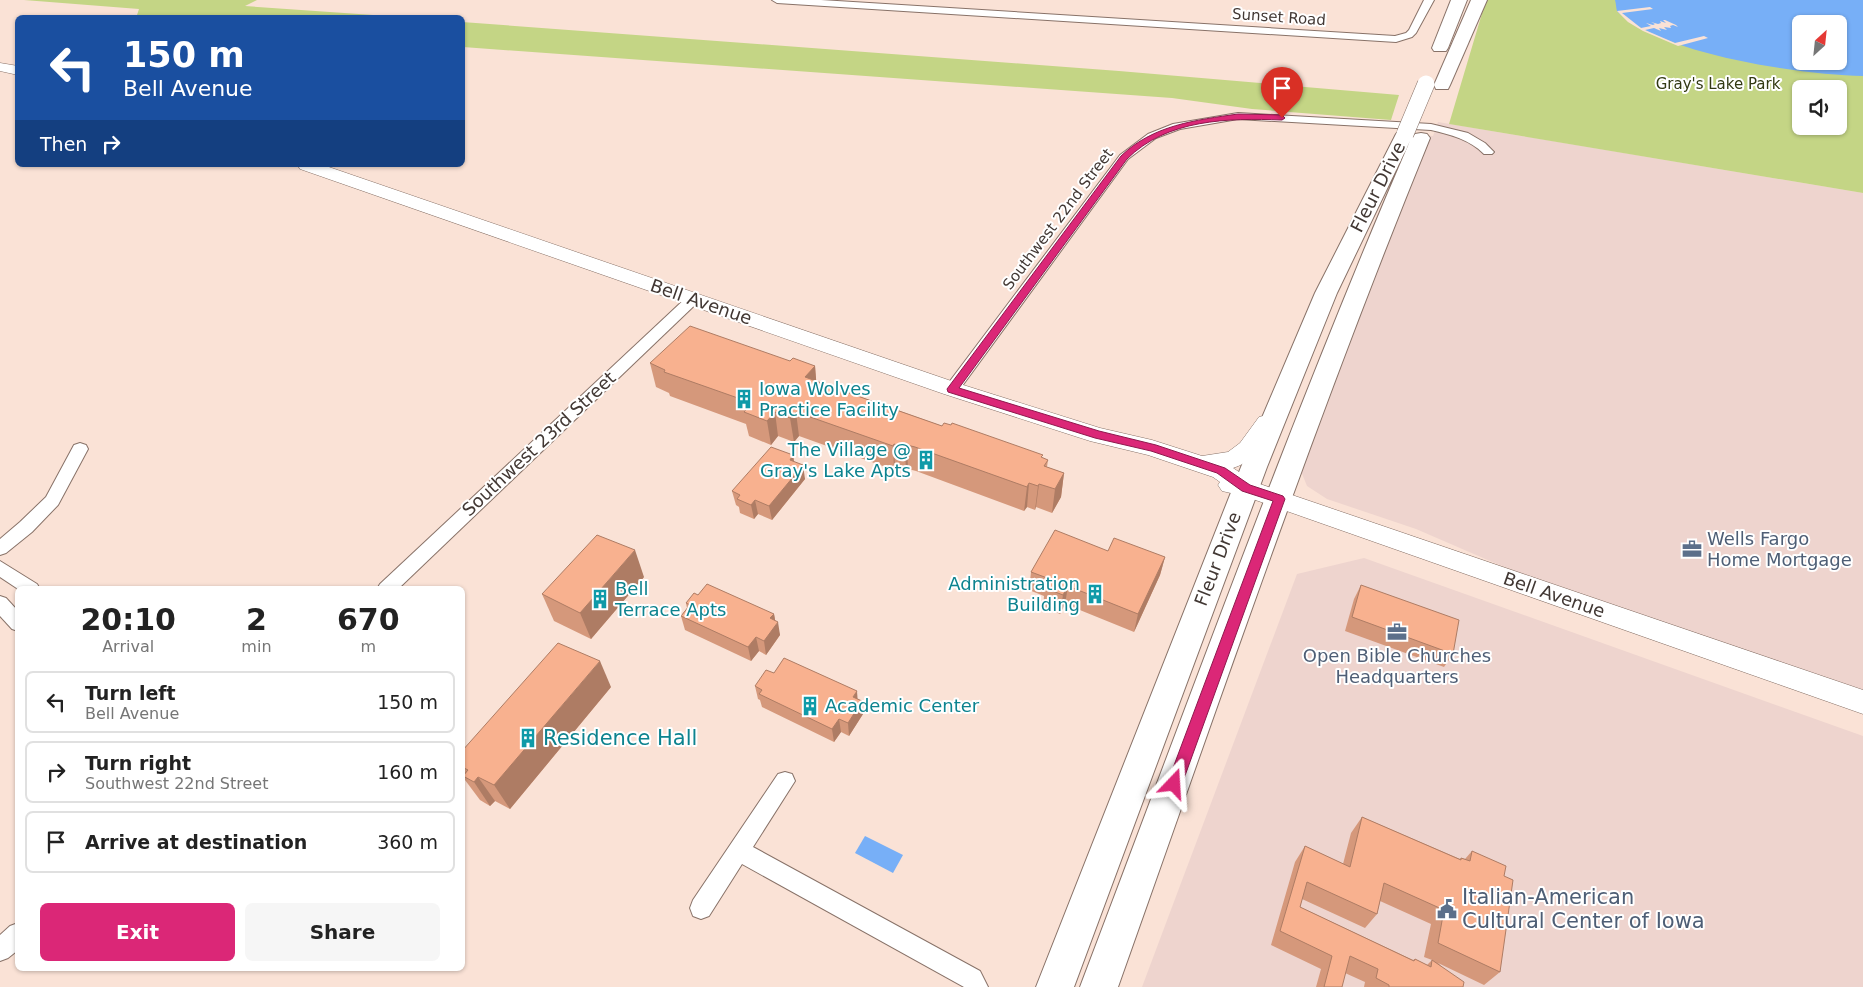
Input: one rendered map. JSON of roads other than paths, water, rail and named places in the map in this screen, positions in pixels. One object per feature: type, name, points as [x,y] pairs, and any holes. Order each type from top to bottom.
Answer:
[{"type":"main road","name":"Fleur Drive","points":[[1434,85],[1434,63],[1459,0]]},
{"type":"main road","name":"Fleur Drive","points":[[1099,987],[1279,499],[1378,240],[1414,135],[1434,85],[1479,0]]},
{"type":"main road","name":"Fleur Drive","points":[[1055,987],[1246,488],[1326,293],[1414,135]]},
{"type":"street","name":"Sunset Road","points":[[777,0],[1396,39],[1410,35],[1429,0]]},
{"type":"street","points":[[920,9],[932,0]]},
{"type":"street","points":[[0,66],[15,70]]},
{"type":"street","name":"Southwest 22nd Street","points":[[952,389],[1124,157],[1152,136],[1191,123],[1222,118],[1265,117],[1437,128],[1464,135],[1481,145],[1488,152]]},
{"type":"street","name":"Bell Avenue","points":[[312,167],[952,389],[1098,435],[1152,448],[1201,464],[1221,471],[1246,488]]},
{"type":"street","name":"Southwest 23rd Street","points":[[389,586],[693,299]]},
{"type":"street","points":[[1201,464],[1223,463],[1238,459],[1245,453],[1281,403]]},
{"type":"street","name":"Bell Avenue","points":[[1098,435],[1142,457],[1218,484],[1246,488],[1279,499],[1863,702]]},
{"type":"street","points":[[0,548],[52,501],[80,449]]},
{"type":"street","points":[[0,568],[26,586]]},
{"type":"street","points":[[0,603],[15,620]]},
{"type":"street","points":[[701,908],[785,781]]},
{"type":"street","points":[[739,851],[972,979],[976,987]]},
{"type":"street","points":[[0,950],[15,937]]},
{"type":"water","points":[[1615,0],[1863,0],[1863,76],[1795,70],[1848,70],[1848,15],[1792,15],[1792,70],[1742,61],[1677,44],[1650,33],[1617,10]]},
{"type":"water","points":[[865,836],[903,855],[893,873],[855,853]]},
{"type":"place","name":"Iowa Wolves Practice Facility","points":[[744,399]]},
{"type":"place","name":"The Village @ Gray's Lake Apts","points":[[926,460]]},
{"type":"place","name":"Wells Fargo Home Mortgage","points":[[1692,549]]},
{"type":"place","name":"Administration Building","points":[[1095,594]]},
{"type":"place","name":"Bell Terrace Apts","points":[[600,599]]},
{"type":"place","name":"Open Bible Churches Headquarters","points":[[1397,632]]},
{"type":"place","name":"Academic Center","points":[[810,706]]},
{"type":"place","name":"Residence Hall","points":[[528,738]]},
{"type":"place","name":"Italian-American Cultural Center of Iowa","points":[[1447,909]]},
{"type":"park label","name":"Gray's Lake Park","points":[[1718,84]]}]
